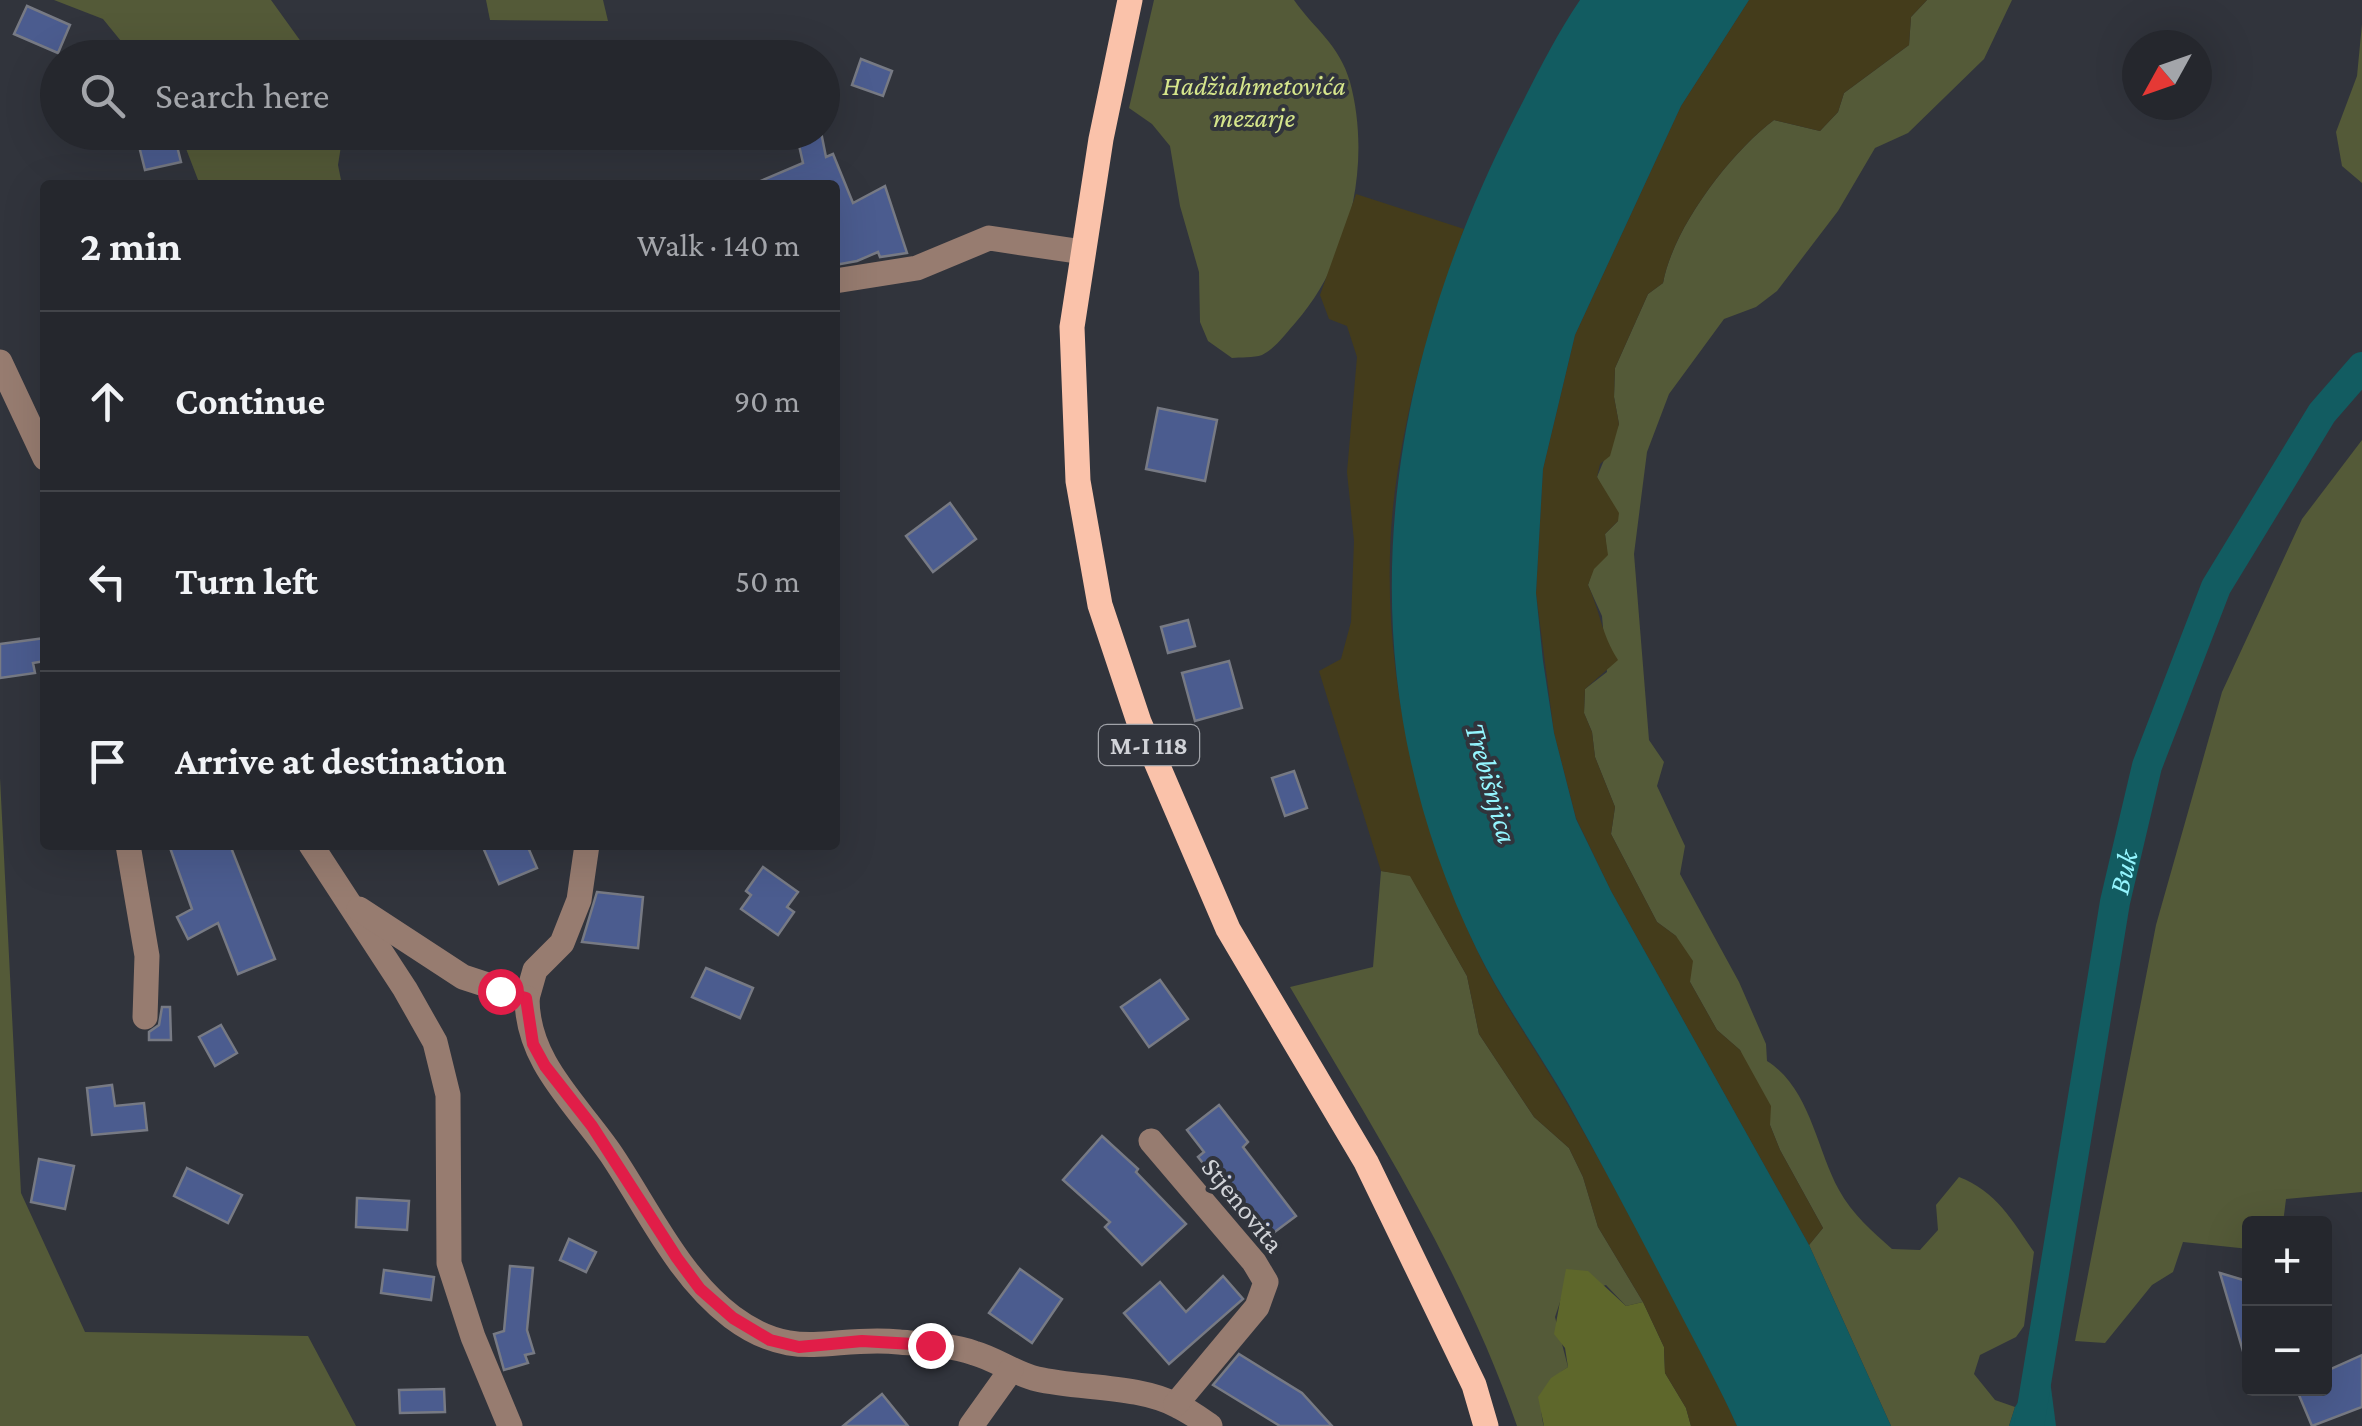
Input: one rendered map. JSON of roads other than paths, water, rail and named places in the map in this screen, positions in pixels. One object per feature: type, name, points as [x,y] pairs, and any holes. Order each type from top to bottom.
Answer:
[{"type":"main road","name":"M-I 118","points":[[1130,0],[1101,139],[1072,327],[1078,481],[1100,604],[1139,722],[1228,929],[1366,1162],[1474,1384],[1486,1426]]},
{"type":"street","points":[[840,279],[917,268],[990,238],[1083,252]]},
{"type":"street","points":[[0,362],[40,447]]},
{"type":"street","points":[[129,850],[147,956],[145,1017]]},
{"type":"street","points":[[314,850],[435,1042],[448,1095],[449,1263],[473,1337],[510,1426]]},
{"type":"street","points":[[585,850],[578,900],[562,943],[534,970],[526,998],[533,1044],[700,1289],[733,1318],[770,1340],[799,1347],[894,1341],[974,1352],[1036,1379],[1176,1404],[1210,1426]]},
{"type":"street","points":[[350,903],[463,976],[526,998]]},
{"type":"street","name":"Stjenovita","points":[[1151,1141],[1254,1262],[1266,1282],[1257,1307],[1176,1404]]},
{"type":"street","points":[[971,1426],[1012,1370]]},
{"type":"water","name":"Trebišnjica","points":[[1580,0],[1749,0],[1681,106],[1575,335],[1543,469],[1536,593],[1554,733],[1576,819],[1611,891],[1809,1245],[1891,1426],[1737,1426],[1583,1129],[1477,950],[1434,845],[1406,740],[1393,634],[1394,529],[1407,424],[1433,320],[1469,217],[1516,115]]},
{"type":"water","points":[[2035,1377],[2050,1380],[2056,1426],[2009,1426],[2015,1407]]},
{"type":"waterway","name":"Buk","points":[[2029,1426],[2115,902],[2147,766],[2216,587],[2322,413],[2362,367]]},
{"type":"park label","name":"Hadžiahmetovića mezarje","points":[[1254,101]]}]
